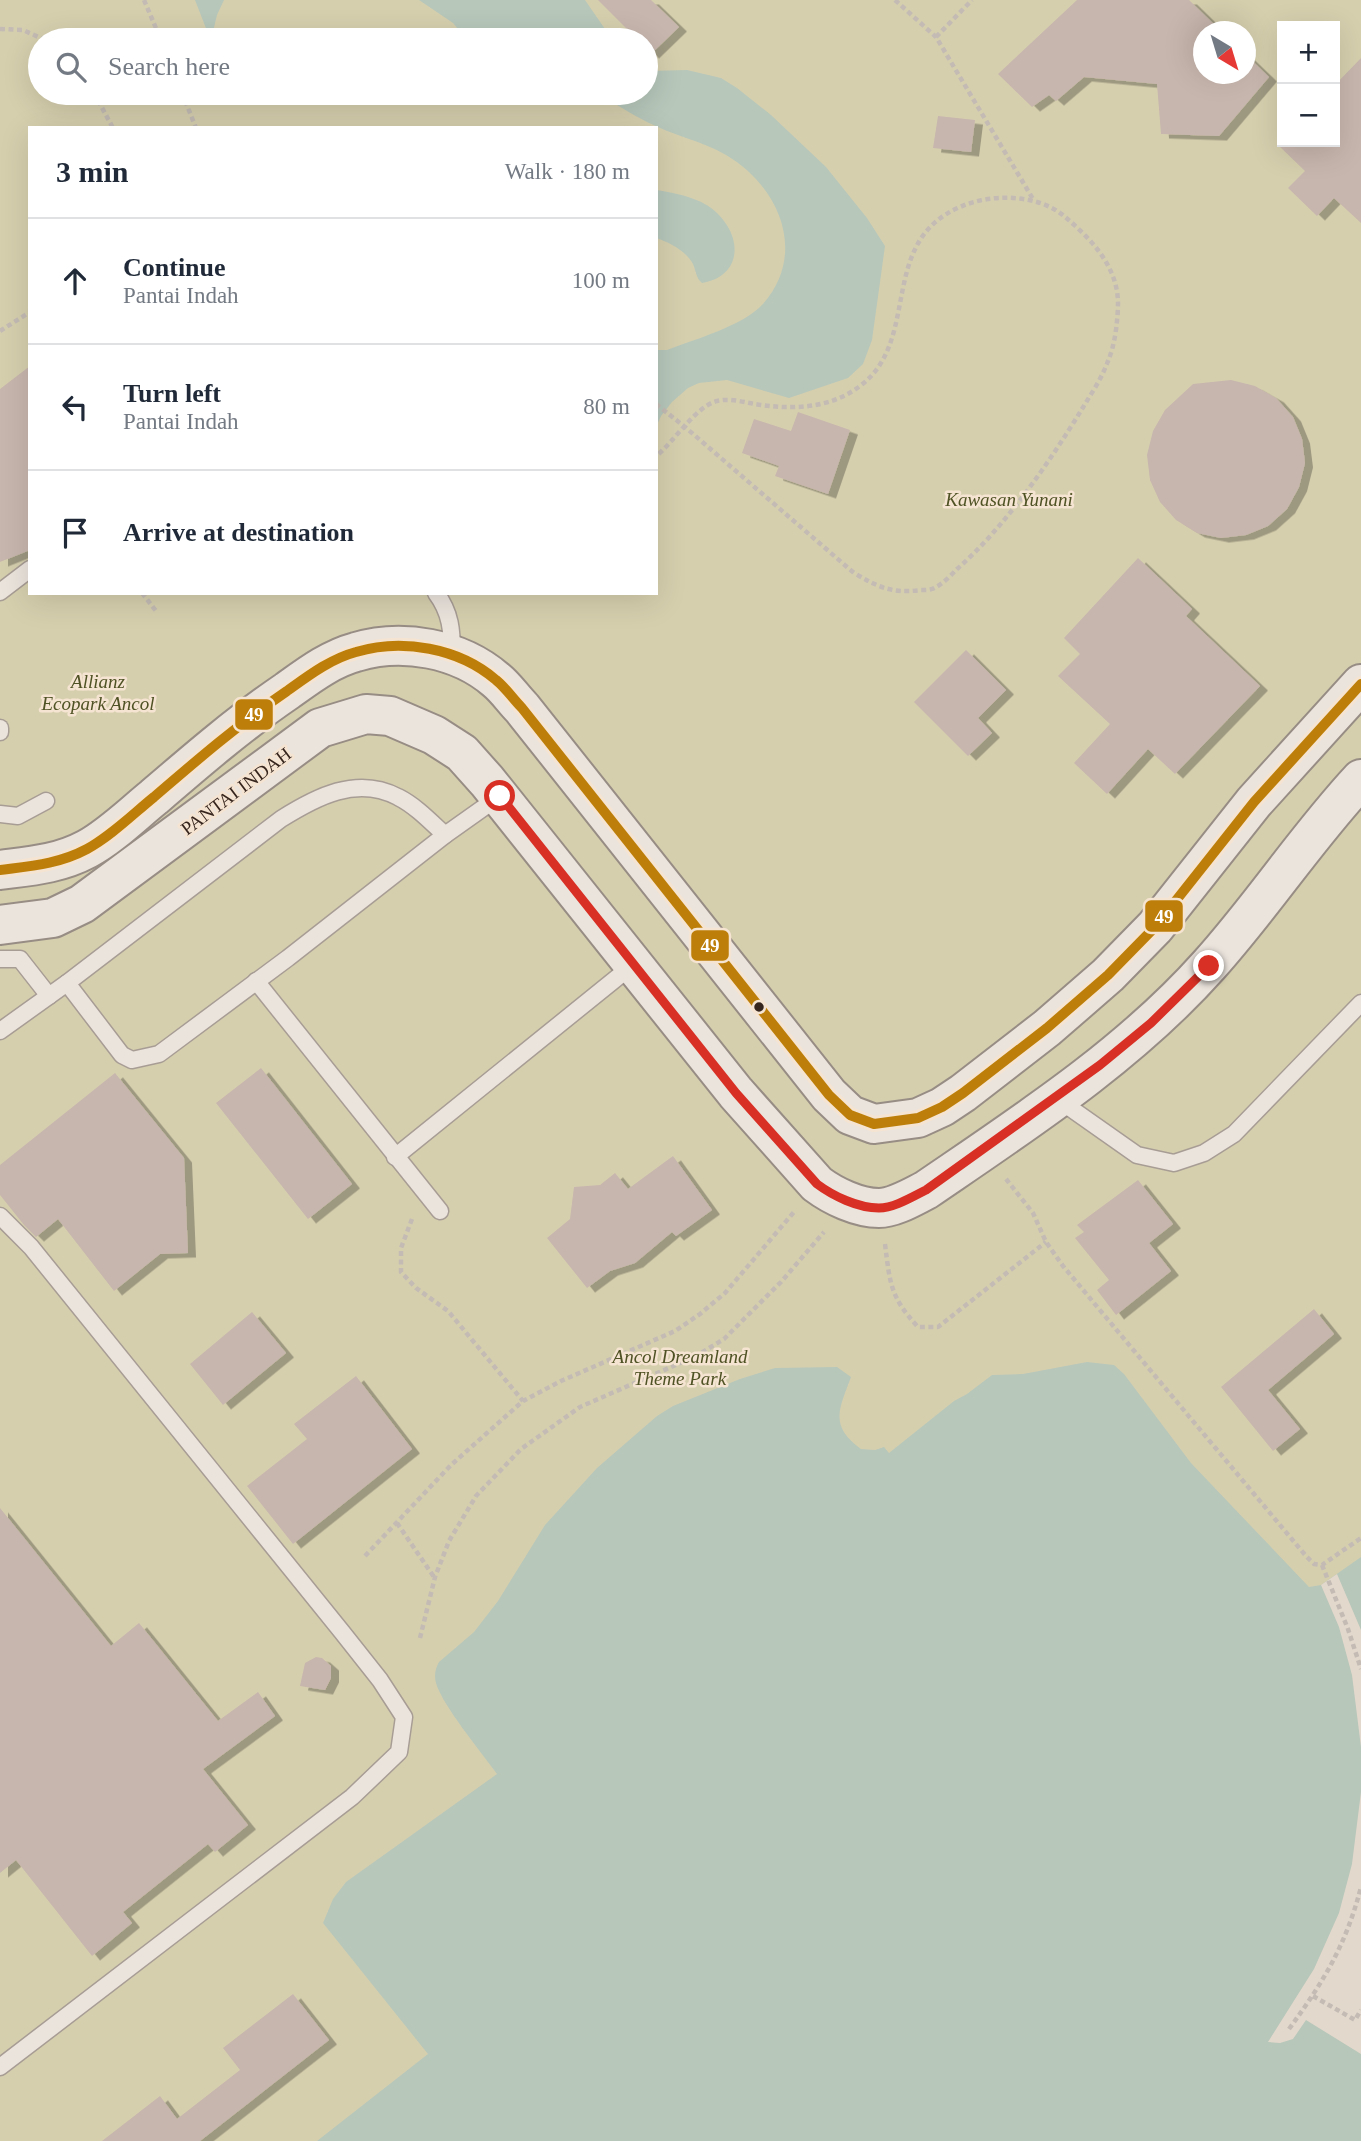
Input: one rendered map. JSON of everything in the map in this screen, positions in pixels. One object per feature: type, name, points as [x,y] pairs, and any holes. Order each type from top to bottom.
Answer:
[{"type":"street","points":[[0,870],[57,863],[89,849],[243,721],[319,668],[355,652],[382,647],[408,646],[452,655],[496,680],[522,708],[829,1095],[850,1115],[874,1125],[918,1118],[942,1107],[1047,1028],[1108,975],[1155,927],[1254,802],[1361,684]]},
{"type":"street","name":"PANTAI INDAH","points":[[0,925],[53,918],[82,904],[320,728],[366,714],[390,716],[434,735],[462,753],[500,796],[736,1093],[817,1184],[827,1191],[865,1205]]},
{"type":"street","points":[[865,1205],[905,1201],[926,1190],[1056,1098],[1151,1023],[1209,966],[1361,779]]},
{"type":"lane","points":[[0,592],[28,571]]},
{"type":"lane","points":[[438,595],[452,622],[452,655]]},
{"type":"lane","points":[[0,1031],[307,802],[331,792],[355,787],[379,790],[398,797],[445,835]]},
{"type":"lane","points":[[67,983],[122,1055],[132,1060],[159,1054],[500,796]]},
{"type":"lane","points":[[0,814],[18,816],[46,801]]},
{"type":"lane","points":[[0,959],[20,959],[49,996]]},
{"type":"lane","points":[[396,1157],[634,964]]},
{"type":"lane","points":[[256,981],[440,1211]]},
{"type":"lane","points":[[1056,1098],[1137,1155],[1174,1163],[1204,1153],[1234,1134],[1361,1003]]},
{"type":"lane","points":[[0,1216],[31,1247],[342,1632],[380,1680],[404,1717],[399,1752],[352,1797],[0,2067]]},
{"type":"path","points":[[144,0],[156,28]]},
{"type":"path","points":[[895,0],[936,37],[1034,200]]},
{"type":"path","points":[[936,37],[972,0]]},
{"type":"path","points":[[0,29],[28,32]]},
{"type":"path","points":[[101,105],[112,126]]},
{"type":"path","points":[[187,105],[195,126]]},
{"type":"path","points":[[658,405],[669,413],[685,427],[853,573],[878,588],[903,592],[935,589],[979,550],[1027,488],[1073,423],[1108,361],[1118,300],[1111,271],[1090,239],[1058,211],[1034,200],[999,198],[960,206],[929,227],[911,256],[890,348],[874,374],[859,387],[827,403],[808,407],[758,405],[733,400],[715,401],[685,427],[658,454]]},
{"type":"path","points":[[0,331],[28,313]]},
{"type":"path","points":[[144,595],[156,611]]},
{"type":"path","points":[[984,1151],[1033,1213],[1046,1242],[1063,1266],[1306,1556],[1314,1564],[1322,1565],[1361,1538]]},
{"type":"path","points":[[365,1556],[451,1465],[523,1401],[561,1381],[675,1331],[700,1314],[725,1293],[817,1184]]},
{"type":"path","points":[[423,1191],[401,1248],[401,1272],[416,1288],[448,1311],[523,1401]]},
{"type":"path","points":[[420,1638],[435,1577],[449,1541],[476,1496],[521,1449],[580,1407],[685,1362],[724,1339],[865,1205],[891,1289],[902,1310],[918,1327],[938,1327],[1046,1242]]},
{"type":"path","points":[[397,1523],[435,1577]]},
{"type":"path","points":[[1322,1565],[1361,1669]]},
{"type":"path","points":[[1289,2029],[1334,1962],[1352,1923],[1361,1887]]},
{"type":"path","points":[[1313,1996],[1355,2020],[1361,2010]]},
{"type":"green space","name":"Ancol Dreamland Theme Park","points":[[0,0],[1361,0],[1361,2141],[0,2141]]},
{"type":"shaded area","points":[[195,0],[224,0],[214,28],[206,28]]},
{"type":"shaded area","points":[[419,0],[585,0],[604,28],[457,28]]},
{"type":"shaded area","points":[[687,70],[721,78],[771,115],[826,167],[867,218],[885,246],[872,340],[863,364],[848,378],[789,398],[727,380],[699,383],[688,388],[672,402],[658,423],[658,350],[667,350],[704,336],[754,312],[777,284],[784,264],[785,243],[773,202],[745,168],[717,150],[617,105],[658,105],[658,71]]},
{"type":"shaded area","points":[[658,190],[696,200],[717,213],[731,234],[734,255],[725,273],[702,283],[686,255],[658,239]]},
{"type":"shaded area","points":[[1087,1362],[1114,1365],[1124,1374],[1191,1463],[1309,1587],[1321,1585],[1361,1557],[1361,2141],[317,2141],[428,2054],[323,1923],[333,1899],[346,1882],[497,1774],[446,1704],[436,1683],[437,1667],[439,1662],[474,1632],[498,1601],[545,1525],[597,1468],[657,1416],[673,1406],[775,1368],[837,1367],[851,1377],[840,1408],[839,1416],[844,1432],[861,1449],[875,1450],[884,1447],[889,1453],[954,1401],[992,1375],[1023,1374]]},
{"type":"pier","points":[[1337,1574],[1361,1630],[1361,1747],[1352,1675],[1339,1627],[1321,1585]]},
{"type":"pier","points":[[1361,1792],[1361,2054],[1306,2020],[1293,2039],[1280,2043],[1268,2042],[1314,1969],[1339,1913],[1352,1864]]},
{"type":"building","points":[[598,0],[651,0],[679,27],[658,47],[658,28],[626,28]]},
{"type":"building","points":[[1077,0],[1189,0],[1211,21],[1193,21],[1193,84],[1256,84],[1256,65],[1269,77],[1219,136],[1161,134],[1157,84],[1084,77],[1056,101],[1049,95],[1032,107],[998,74]]},
{"type":"building","points":[[1361,58],[1361,223],[1334,198],[1317,216],[1288,188],[1305,171],[1280,147],[1340,147],[1340,80]]},
{"type":"building","points":[[938,116],[975,120],[971,152],[933,148]]},
{"type":"building","points":[[28,368],[28,551],[0,562],[0,389]]},
{"type":"building","points":[[1231,380],[1255,386],[1276,398],[1293,417],[1302,439],[1305,463],[1299,487],[1287,509],[1268,526],[1246,535],[1221,538],[1197,533],[1176,520],[1160,502],[1150,480],[1147,455],[1153,431],[1165,410],[1193,384]]},
{"type":"building","points":[[798,412],[850,430],[828,494],[775,476],[779,466],[742,453],[754,419],[791,431]]},
{"type":"building","points":[[1138,558],[1192,609],[1186,616],[1260,686],[1175,774],[1148,749],[1107,794],[1074,763],[1110,724],[1058,676],[1080,654],[1064,638]]},
{"type":"building","points":[[966,650],[1006,690],[978,718],[992,733],[968,756],[914,702]]},
{"type":"building","points":[[261,1068],[352,1184],[308,1219],[216,1103]]},
{"type":"building","points":[[115,1073],[184,1158],[188,1253],[160,1254],[114,1291],[58,1219],[36,1237],[24,1225],[0,1195],[0,1165]]},
{"type":"building","points":[[673,1156],[712,1210],[676,1236],[672,1232],[635,1263],[610,1271],[587,1288],[547,1238],[570,1219],[574,1187],[600,1185],[615,1173],[628,1189]]},
{"type":"building","points":[[1138,1180],[1173,1224],[1149,1243],[1171,1271],[1116,1315],[1097,1290],[1109,1280],[1075,1238],[1084,1232],[1077,1225]]},
{"type":"building","points":[[1314,1309],[1334,1334],[1268,1390],[1300,1429],[1273,1451],[1221,1387]]},
{"type":"building","points":[[252,1312],[286,1353],[223,1405],[190,1364]]},
{"type":"building","points":[[356,1376],[412,1449],[293,1544],[247,1486],[307,1439],[294,1424]]},
{"type":"building","points":[[0,1508],[111,1646],[139,1623],[218,1721],[258,1692],[275,1716],[203,1769],[248,1825],[215,1852],[208,1844],[123,1912],[132,1923],[92,1956],[16,1860],[0,1873]]},
{"type":"building","points":[[316,1657],[322,1658],[331,1666],[331,1678],[325,1690],[300,1686],[305,1663]]},
{"type":"building","points":[[293,1994],[329,2040],[200,2141],[102,2141],[160,2096],[177,2119],[240,2070],[223,2048]]},
{"type":"transit line","name":"49","points":[[0,870],[55,861],[96,844],[252,716],[328,663],[356,652],[392,646],[411,646],[448,653],[481,669],[500,683],[522,708],[829,1095],[850,1115],[874,1124],[918,1118],[963,1093],[1047,1028],[1108,975],[1155,927],[1254,802],[1361,684]]},
{"type":"route","points":[[500,796],[736,1093],[817,1184],[850,1202],[880,1208],[905,1201],[926,1190],[984,1151],[1100,1065],[1151,1023],[1209,966]]},
{"type":"park label","name":"Kawasan Yunani","points":[[1009,499]]},
{"type":"park label","name":"Allianz Ecopark Ancol","points":[[98,692]]}]
